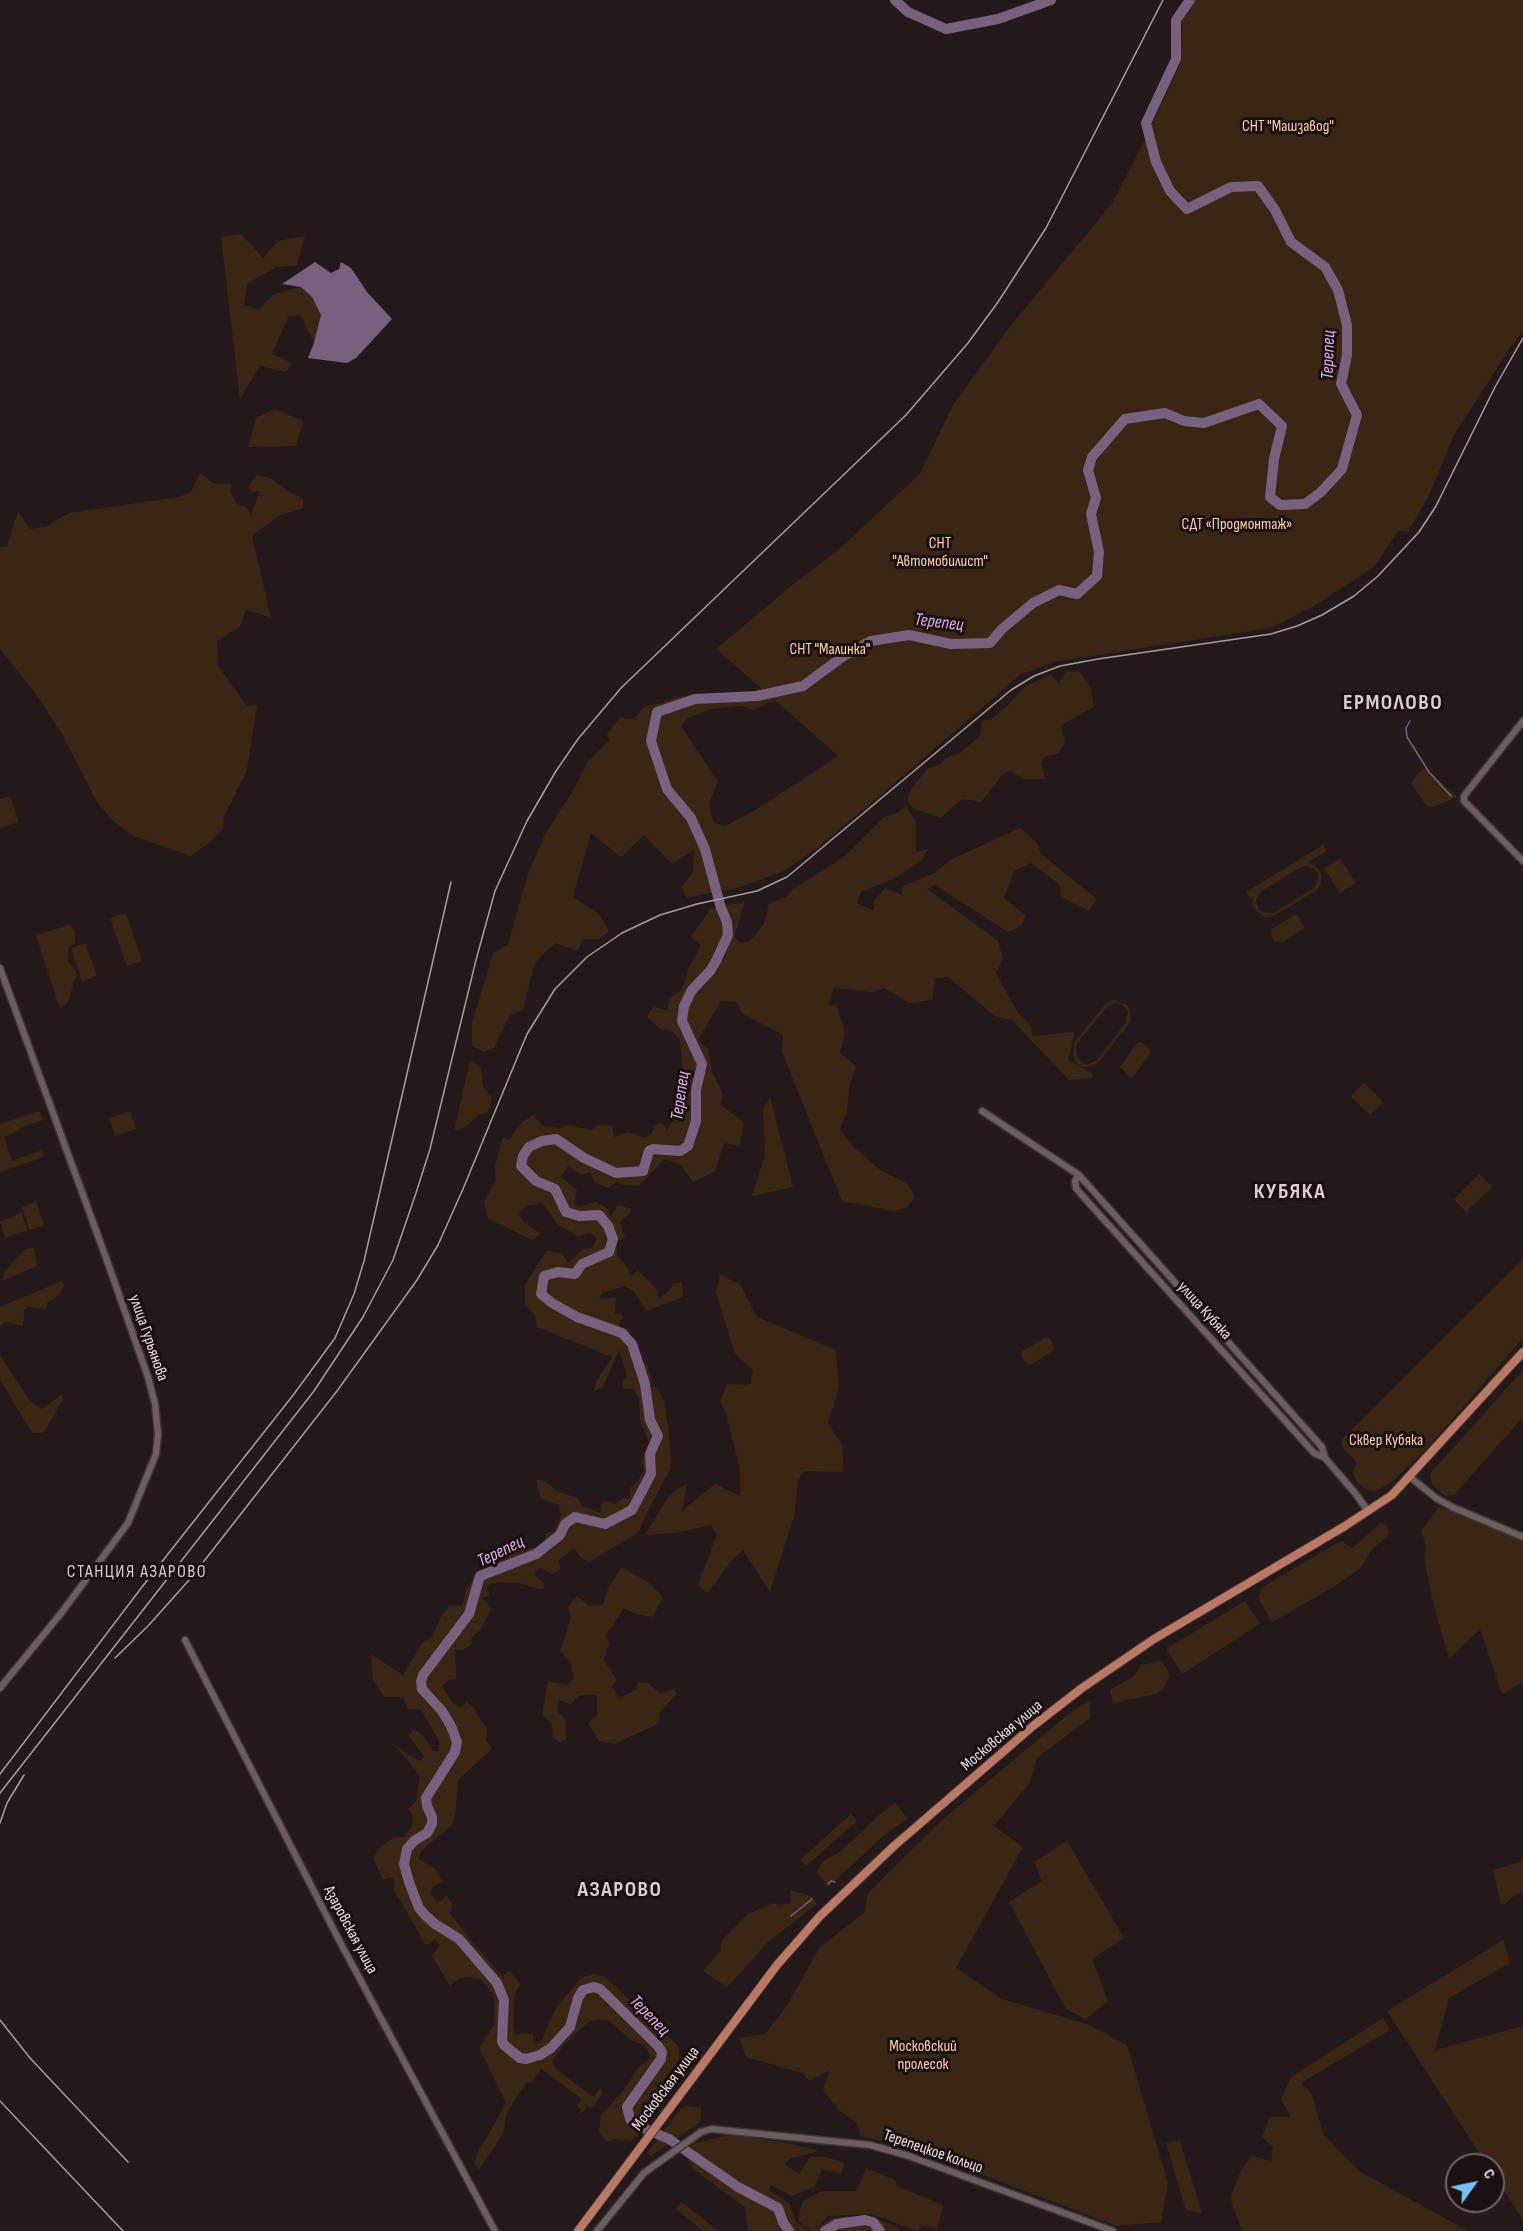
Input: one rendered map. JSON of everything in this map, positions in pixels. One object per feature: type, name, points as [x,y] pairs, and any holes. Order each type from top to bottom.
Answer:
[{"type":"main road","name":"Московская улица","points":[[578,2231],[777,1965],[820,1916],[912,1829],[1033,1726],[1082,1688],[1154,1639],[1392,1495],[1523,1352]]},
{"type":"street","points":[[1523,721],[1471,786],[1464,796],[1464,801],[1523,861]]},
{"type":"street","name":"улица Гурьянова","points":[[0,968],[148,1377],[155,1404],[158,1434],[156,1454],[128,1523],[62,1612],[0,1688]]},
{"type":"street","name":"улица Кубяка","points":[[982,1111],[1079,1175],[1322,1447],[1325,1458]]},
{"type":"street","name":"улица Кубяка","points":[[1079,1175],[1075,1181],[1080,1193],[1314,1453],[1325,1458],[1368,1511]]},
{"type":"street","points":[[1410,1477],[1444,1503],[1523,1537]]},
{"type":"street","name":"Азаровская улица","points":[[185,1640],[340,1942],[495,2231]]},
{"type":"street","name":"Терепецкое кольцо","points":[[597,2231],[644,2173],[701,2132],[711,2129],[870,2145],[909,2156],[1113,2231]]},
{"type":"green space","points":[[1194,0],[1523,0],[1523,332],[1510,348],[1454,435],[1430,493],[1408,532],[1398,531],[1374,567],[1314,606],[1271,628],[1054,662],[1020,675],[813,851],[784,871],[741,887],[686,898],[682,886],[693,872],[694,850],[672,864],[644,835],[621,857],[591,833],[573,897],[599,914],[609,932],[599,939],[583,939],[578,951],[556,943],[534,965],[523,1010],[510,1015],[494,1048],[483,1052],[472,1046],[472,1023],[493,953],[508,944],[528,874],[545,834],[576,786],[588,761],[609,741],[607,734],[620,718],[634,719],[645,706],[682,696],[744,693],[762,689],[716,649],[837,551],[920,474],[953,405],[1008,329],[1113,202],[1180,64],[1183,17]],"holes":[[[775,700],[838,756],[757,809],[725,826],[713,822],[709,803],[718,782],[681,726],[688,718],[711,709],[741,706],[753,710]]]},
{"type":"green space","points":[[241,234],[263,258],[278,241],[305,236],[297,265],[276,267],[247,284],[244,305],[259,309],[274,294],[301,287],[312,297],[322,315],[314,343],[301,316],[289,315],[272,354],[292,363],[286,372],[260,366],[240,399],[221,237]]},
{"type":"green space","points":[[275,409],[303,421],[296,446],[248,447],[256,418]]},
{"type":"green space","points":[[200,473],[213,483],[232,484],[230,491],[237,504],[246,507],[251,514],[260,491],[251,492],[249,485],[257,475],[270,478],[289,492],[303,498],[303,508],[280,515],[252,536],[271,618],[246,609],[240,627],[217,641],[218,666],[247,706],[257,705],[247,770],[224,817],[223,829],[208,844],[190,856],[134,836],[114,822],[97,802],[62,734],[36,694],[0,649],[0,547],[7,546],[18,512],[30,529],[45,527],[69,513],[179,497],[191,492]]},
{"type":"green space","points":[[1066,671],[1080,672],[1091,688],[1094,707],[1061,725],[1065,743],[1059,753],[1044,757],[1041,763],[1045,779],[1024,779],[1010,771],[1003,774],[981,802],[962,799],[941,818],[913,808],[907,800],[911,789],[928,768],[939,765],[946,758],[960,753],[980,736],[982,721],[992,719],[1025,686],[1051,675],[1059,684]]},
{"type":"green space","points":[[1425,767],[1457,797],[1433,807],[1426,806],[1412,784],[1414,778]]},
{"type":"green space","points":[[10,796],[19,822],[0,828],[0,799]]},
{"type":"green space","points":[[906,806],[916,821],[916,852],[928,849],[921,861],[893,879],[861,892],[857,903],[874,911],[874,901],[885,888],[902,895],[903,886],[935,873],[950,860],[1020,828],[1037,843],[1041,854],[1097,899],[1089,911],[1061,897],[1059,884],[1031,863],[1014,871],[1004,898],[1026,916],[1021,926],[1008,932],[935,885],[927,889],[998,941],[1003,959],[996,973],[1018,1013],[1031,1026],[1032,1036],[1075,1032],[1068,1060],[1092,1073],[1093,1078],[1069,1080],[1012,1020],[995,1016],[948,977],[935,978],[932,1000],[909,1003],[884,988],[872,992],[834,988],[828,1006],[836,1005],[845,1032],[840,1053],[856,1066],[849,1088],[847,1111],[840,1130],[855,1148],[880,1170],[907,1183],[915,1197],[906,1208],[894,1211],[842,1201],[782,1052],[783,1035],[743,1014],[736,1002],[721,1001],[698,1040],[708,1049],[712,1071],[723,1095],[720,1104],[744,1123],[739,1146],[724,1143],[715,1171],[693,1182],[680,1164],[664,1159],[639,1186],[621,1185],[617,1181],[608,1188],[594,1182],[590,1172],[581,1175],[568,1166],[561,1177],[577,1190],[574,1204],[579,1207],[596,1202],[608,1209],[610,1217],[618,1205],[630,1208],[631,1212],[620,1222],[625,1237],[617,1241],[617,1256],[626,1265],[631,1276],[638,1270],[657,1290],[659,1299],[669,1291],[673,1284],[682,1282],[683,1297],[646,1311],[634,1291],[624,1286],[602,1293],[599,1299],[616,1297],[615,1314],[622,1313],[623,1318],[619,1321],[620,1329],[628,1329],[630,1333],[629,1351],[644,1355],[634,1362],[646,1363],[652,1381],[650,1387],[657,1387],[664,1402],[669,1432],[671,1468],[639,1532],[589,1562],[580,1557],[574,1548],[558,1561],[561,1568],[553,1574],[540,1568],[534,1574],[545,1585],[542,1590],[518,1583],[497,1582],[486,1586],[490,1595],[482,1598],[491,1608],[480,1630],[471,1638],[472,1644],[463,1650],[455,1649],[456,1679],[448,1680],[442,1686],[453,1703],[461,1708],[467,1701],[475,1710],[487,1729],[486,1740],[492,1749],[458,1780],[456,1810],[452,1825],[421,1851],[418,1859],[435,1869],[443,1882],[433,1886],[431,1894],[438,1903],[446,1896],[453,1904],[450,1914],[490,1963],[502,1976],[510,1971],[520,1984],[514,1997],[513,2027],[516,2035],[533,2034],[534,2044],[542,2040],[556,2008],[581,1978],[594,1974],[605,1977],[679,2047],[679,2061],[667,2074],[663,2100],[632,2141],[615,2139],[606,2142],[599,2132],[601,2115],[623,2091],[637,2069],[651,2058],[645,2045],[631,2040],[607,2019],[590,2021],[567,2041],[552,2061],[556,2069],[593,2097],[600,2088],[603,2093],[592,2108],[586,2106],[585,2111],[577,2115],[582,2110],[577,2106],[582,2099],[541,2069],[532,2082],[526,2083],[507,2112],[503,2134],[479,2170],[474,2163],[479,2149],[506,2103],[479,2048],[494,2025],[493,1994],[481,1979],[471,1977],[460,1978],[450,1986],[432,1956],[440,1945],[435,1940],[426,1945],[394,1890],[394,1880],[390,1877],[383,1880],[373,1858],[380,1847],[394,1838],[404,1837],[411,1828],[413,1815],[408,1809],[416,1801],[420,1776],[392,1742],[405,1753],[420,1761],[424,1757],[409,1736],[414,1729],[422,1734],[433,1751],[439,1751],[439,1741],[421,1710],[408,1709],[403,1697],[384,1697],[373,1680],[371,1654],[403,1675],[423,1642],[432,1637],[442,1615],[449,1606],[462,1606],[466,1591],[474,1578],[479,1587],[483,1579],[490,1575],[490,1560],[496,1554],[503,1556],[510,1548],[519,1553],[532,1547],[535,1549],[545,1542],[546,1534],[554,1531],[561,1516],[559,1505],[541,1499],[536,1480],[542,1480],[556,1491],[578,1498],[583,1507],[601,1513],[602,1501],[616,1504],[623,1498],[630,1499],[630,1488],[644,1471],[642,1460],[649,1442],[640,1420],[639,1400],[634,1389],[623,1388],[622,1382],[627,1376],[619,1350],[603,1387],[594,1391],[596,1382],[612,1357],[537,1327],[535,1315],[525,1305],[525,1285],[546,1251],[562,1253],[568,1263],[584,1248],[592,1249],[597,1238],[590,1233],[578,1236],[558,1225],[542,1203],[526,1206],[519,1214],[524,1222],[541,1234],[532,1240],[488,1219],[484,1202],[496,1180],[495,1165],[503,1137],[509,1140],[521,1123],[533,1115],[543,1126],[560,1128],[569,1125],[592,1130],[597,1125],[612,1126],[614,1137],[629,1132],[644,1138],[652,1134],[654,1126],[661,1122],[667,1130],[674,1120],[683,1071],[680,1040],[672,1031],[660,1029],[647,1016],[653,1007],[667,1010],[670,998],[682,990],[688,970],[701,945],[691,937],[711,908],[745,902],[734,936],[740,943],[750,941],[764,924],[769,904],[788,896],[793,889],[845,856],[885,816],[896,814]]},
{"type":"green space","points":[[1323,845],[1327,851],[1308,862],[1321,873],[1321,882],[1317,890],[1274,916],[1265,917],[1257,912],[1253,904],[1253,897],[1250,898],[1246,892]],"holes":[[[1307,866],[1313,868],[1318,874],[1318,881],[1314,888],[1273,913],[1259,910],[1256,901],[1260,892],[1300,868]]]},
{"type":"green space","points":[[1340,859],[1356,883],[1340,893],[1324,868]]},
{"type":"green space","points":[[126,913],[142,961],[127,966],[110,918]]},
{"type":"green space","points":[[1294,915],[1298,916],[1305,928],[1283,942],[1275,942],[1271,935],[1272,929]]},
{"type":"green space","points":[[69,925],[75,930],[75,943],[69,947],[68,961],[78,975],[68,1002],[60,1009],[36,935]]},
{"type":"green space","points":[[85,943],[97,976],[82,981],[71,948]]},
{"type":"green space","points":[[1115,1000],[1127,1005],[1131,1021],[1099,1062],[1094,1066],[1083,1067],[1078,1064],[1073,1055],[1074,1043],[1106,1003]],"holes":[[[1115,1003],[1122,1005],[1128,1011],[1126,1022],[1097,1060],[1086,1065],[1078,1059],[1077,1043],[1108,1006]]]},
{"type":"green space","points":[[1141,1042],[1150,1050],[1150,1053],[1134,1076],[1130,1077],[1120,1067],[1137,1043]]},
{"type":"green space","points":[[470,1060],[481,1067],[483,1086],[492,1098],[488,1112],[478,1115],[466,1127],[454,1131]]},
{"type":"green space","points":[[1364,1083],[1383,1102],[1370,1115],[1351,1096]]},
{"type":"green space","points":[[770,1097],[793,1187],[752,1196],[765,1154],[763,1110]]},
{"type":"green space","points":[[39,1111],[43,1120],[20,1128],[4,1137],[12,1161],[42,1150],[44,1157],[0,1172],[0,1124]]},
{"type":"green space","points":[[130,1111],[136,1129],[115,1136],[109,1118]]},
{"type":"green space","points":[[1479,1174],[1492,1187],[1466,1212],[1454,1199]]},
{"type":"green space","points":[[36,1201],[44,1225],[30,1230],[22,1207]]},
{"type":"green space","points":[[21,1213],[28,1230],[5,1238],[0,1222]]},
{"type":"green space","points":[[34,1248],[37,1266],[2,1281],[4,1273],[12,1263],[26,1249]]},
{"type":"green space","name":"Сквер Кубяка","points":[[1523,1259],[1523,1338],[1432,1443],[1393,1481],[1376,1491],[1367,1490],[1358,1483],[1354,1476],[1353,1471],[1357,1463],[1341,1445],[1342,1439]]},
{"type":"green space","points":[[720,1275],[740,1284],[757,1317],[836,1350],[839,1387],[828,1423],[842,1445],[844,1472],[804,1471],[798,1480],[795,1513],[770,1592],[743,1550],[731,1561],[708,1593],[698,1585],[717,1534],[711,1525],[674,1533],[645,1535],[666,1500],[674,1491],[687,1484],[682,1511],[715,1484],[740,1496],[740,1469],[727,1417],[720,1401],[727,1384],[750,1385],[753,1370],[735,1354],[716,1292]]},
{"type":"green space","points":[[62,1281],[64,1285],[59,1295],[47,1303],[46,1309],[28,1307],[24,1310],[23,1326],[6,1322],[0,1326],[0,1307]]},
{"type":"green space","points":[[1049,1338],[1054,1347],[1053,1351],[1030,1365],[1027,1364],[1021,1355],[1022,1351]]},
{"type":"green space","points":[[0,1355],[30,1401],[42,1409],[61,1395],[63,1399],[44,1433],[32,1433],[0,1380]]},
{"type":"green space","points":[[1523,1370],[1523,1417],[1454,1495],[1445,1496],[1432,1485],[1430,1474]]},
{"type":"green space","points":[[1439,1507],[1523,1541],[1523,1682],[1502,1694],[1480,1629],[1449,1659],[1433,1602],[1424,1559],[1426,1545],[1421,1531]]},
{"type":"green space","points":[[1381,1523],[1387,1526],[1389,1532],[1386,1538],[1372,1549],[1361,1568],[1335,1586],[1272,1622],[1258,1597],[1264,1586],[1337,1543],[1343,1542],[1352,1548]]},
{"type":"green space","points":[[622,1567],[648,1582],[663,1597],[653,1617],[636,1614],[623,1608],[606,1634],[609,1643],[604,1660],[617,1680],[612,1686],[619,1698],[636,1690],[638,1682],[648,1683],[661,1694],[674,1688],[677,1694],[661,1711],[658,1724],[614,1744],[599,1741],[588,1723],[597,1716],[597,1695],[580,1695],[571,1704],[558,1700],[558,1712],[566,1720],[566,1739],[560,1743],[553,1737],[551,1722],[542,1715],[548,1681],[567,1685],[574,1678],[570,1661],[560,1652],[571,1618],[568,1607],[577,1596],[589,1606],[603,1605],[608,1588]]},
{"type":"green space","points":[[1245,1601],[1260,1624],[1182,1674],[1166,1649]]},
{"type":"green space","points":[[1162,1661],[1170,1674],[1163,1689],[1156,1694],[1113,1703],[1110,1690],[1134,1676],[1141,1665]]},
{"type":"green space","name":"Московский пролесок","points":[[1090,1700],[1090,1718],[1037,1758],[1030,1782],[994,1826],[1023,1847],[956,1968],[1002,1999],[1087,2024],[1127,2045],[1168,2183],[1161,2222],[1117,2226],[912,2148],[861,2136],[857,2123],[839,2110],[823,2090],[830,2070],[809,2081],[802,2073],[746,2057],[739,2038],[765,2034],[786,2007],[820,1947],[864,1913],[868,1893],[941,1821],[1066,1716]]},
{"type":"green space","points":[[895,1803],[908,1819],[888,1832],[829,1886],[817,1873],[823,1861],[840,1852]]},
{"type":"green space","points":[[851,1814],[857,1821],[806,1866],[800,1860]]},
{"type":"green space","points":[[1067,1841],[1124,1938],[1092,1959],[1108,2001],[1086,2019],[1066,2009],[1009,1902],[1042,1881],[1034,1862]]},
{"type":"green space","points":[[1523,1861],[1523,1893],[1501,1904],[1493,1870]]},
{"type":"green space","points":[[790,1890],[811,1896],[817,1904],[768,1942],[727,1987],[703,1971],[721,1949],[722,1940],[748,1914],[773,1903],[779,1905],[791,1903]]},
{"type":"green space","points":[[1503,1940],[1510,1963],[1449,1998],[1435,2050],[1523,2026],[1523,2220],[1505,2192],[1505,2153],[1479,2153],[1387,2011]]},
{"type":"green space","points":[[1383,2018],[1390,2030],[1301,2083],[1311,2093],[1324,2135],[1359,2171],[1468,2231],[1245,2231],[1241,2228],[1230,2198],[1241,2170],[1252,2156],[1271,2161],[1273,2147],[1262,2137],[1270,2117],[1291,2117],[1281,2099],[1291,2077]]},
{"type":"green space","points":[[687,2106],[701,2108],[701,2122],[651,2156],[647,2153],[681,2108]]},
{"type":"green space","points":[[730,2135],[788,2143],[819,2151],[790,2159],[785,2164],[799,2174],[810,2157],[826,2157],[844,2163],[841,2174],[822,2169],[814,2187],[791,2196],[771,2185],[769,2190],[790,2204],[796,2222],[809,2231],[748,2231],[745,2207],[693,2169],[682,2151],[696,2143]]},
{"type":"green space","points":[[1180,2141],[1202,2213],[1186,2210],[1166,2143]]},
{"type":"green space","points":[[866,2168],[895,2180],[897,2186],[943,2205],[937,2229],[923,2225],[917,2231],[871,2214],[828,2216],[818,2227],[830,2219],[852,2216],[877,2219],[901,2231],[812,2231],[798,2220],[802,2202],[821,2191],[856,2191]]},
{"type":"green space","points":[[681,2202],[719,2231],[703,2231],[676,2209]]},
{"type":"shaded area","points":[[315,262],[331,273],[339,269],[341,262],[351,268],[367,292],[392,319],[356,358],[347,363],[308,358],[321,315],[312,297],[301,287],[282,284]]},
{"type":"waterway","points":[[895,0],[908,12],[946,29],[998,19],[1051,0]]},
{"type":"waterway","name":"Терепец","points":[[789,2231],[778,2208],[738,2187],[669,2139],[634,2124],[630,2119],[627,2107],[661,2059],[662,2052],[600,1989],[594,1987],[583,1990],[578,1998],[570,2027],[551,2048],[540,2055],[526,2059],[520,2058],[504,2045],[502,2041],[504,2000],[497,1983],[459,1939],[435,1924],[419,1908],[404,1864],[407,1849],[414,1841],[427,1833],[432,1824],[426,1798],[455,1752],[457,1742],[442,1711],[422,1689],[421,1681],[423,1675],[469,1614],[480,1576],[536,1554],[560,1535],[565,1524],[575,1517],[605,1524],[632,1510],[651,1474],[650,1454],[658,1436],[650,1420],[645,1384],[632,1344],[622,1333],[577,1317],[541,1294],[544,1276],[558,1272],[575,1274],[582,1264],[609,1252],[613,1239],[608,1226],[599,1215],[579,1216],[566,1212],[555,1189],[536,1181],[521,1166],[523,1156],[529,1147],[542,1141],[556,1139],[584,1158],[616,1173],[643,1171],[649,1151],[653,1149],[680,1151],[688,1146],[696,1121],[696,1090],[702,1064],[682,1021],[684,1006],[692,990],[716,961],[728,935],[727,922],[705,849],[691,818],[667,789],[651,741],[657,712],[695,699],[757,696],[803,686],[845,655],[871,641],[909,635],[951,644],[990,643],[1002,629],[1033,603],[1059,590],[1077,594],[1097,576],[1099,552],[1091,514],[1096,498],[1088,470],[1092,457],[1125,419],[1165,413],[1184,421],[1204,423],[1259,404],[1282,426],[1274,459],[1270,497],[1280,505],[1305,504],[1321,492],[1342,469],[1357,415],[1341,384],[1347,355],[1347,325],[1338,290],[1325,267],[1291,242],[1275,210],[1258,186],[1231,187],[1187,209],[1170,191],[1156,162],[1146,123],[1176,59],[1176,20],[1190,0]]},
{"type":"waterway","points":[[1410,721],[1406,728],[1407,737],[1429,772],[1451,796]]},
{"type":"waterway","points":[[828,1884],[831,1881],[835,1882]]},
{"type":"waterway","points":[[791,1916],[812,1899]]},
{"type":"waterway","name":"Терепец","points":[[825,2231],[837,2224],[865,2220],[873,2222],[880,2231]]},
{"type":"railway","points":[[0,1793],[314,1391],[363,1317],[393,1260],[430,1149],[495,891],[527,821],[556,771],[578,739],[621,688],[906,415],[968,343],[998,302],[1046,228],[1163,0]]},
{"type":"railway","points":[[115,1658],[148,1626],[190,1579],[337,1391],[417,1280],[438,1245],[527,1034],[555,989],[587,957],[622,933],[660,915],[757,891],[787,877],[1011,690],[1034,676],[1060,666],[1098,659],[1271,634],[1322,615],[1354,596],[1378,576],[1419,532],[1436,506],[1495,387],[1523,338]]},
{"type":"railway","points":[[0,1774],[335,1338],[354,1294],[364,1261],[451,882]]},
{"type":"railway","points":[[0,1823],[7,1803],[24,1775]]},
{"type":"railway","points":[[0,2020],[30,2058],[128,2162]]},
{"type":"railway","points":[[0,2101],[123,2231]]},
{"type":"district","name":"ЕРМОЛОВО","points":[[1393,703]]},
{"type":"district","name":"КУБЯКА","points":[[1290,1192]]},
{"type":"district","name":"СТАНЦИЯ АЗАРОВО","points":[[137,1572]]},
{"type":"district","name":"АЗАРОВО","points":[[620,1890]]},
{"type":"park label","name":"СНТ \"Машзавод\"","points":[[1288,127]]},
{"type":"park label","name":"СДТ «Продмонтаж»","points":[[1237,525]]},
{"type":"park label","name":"СНТ \"Автомобилист\"","points":[[940,553]]},
{"type":"park label","name":"СНТ \"Малинка\"","points":[[830,650]]}]
